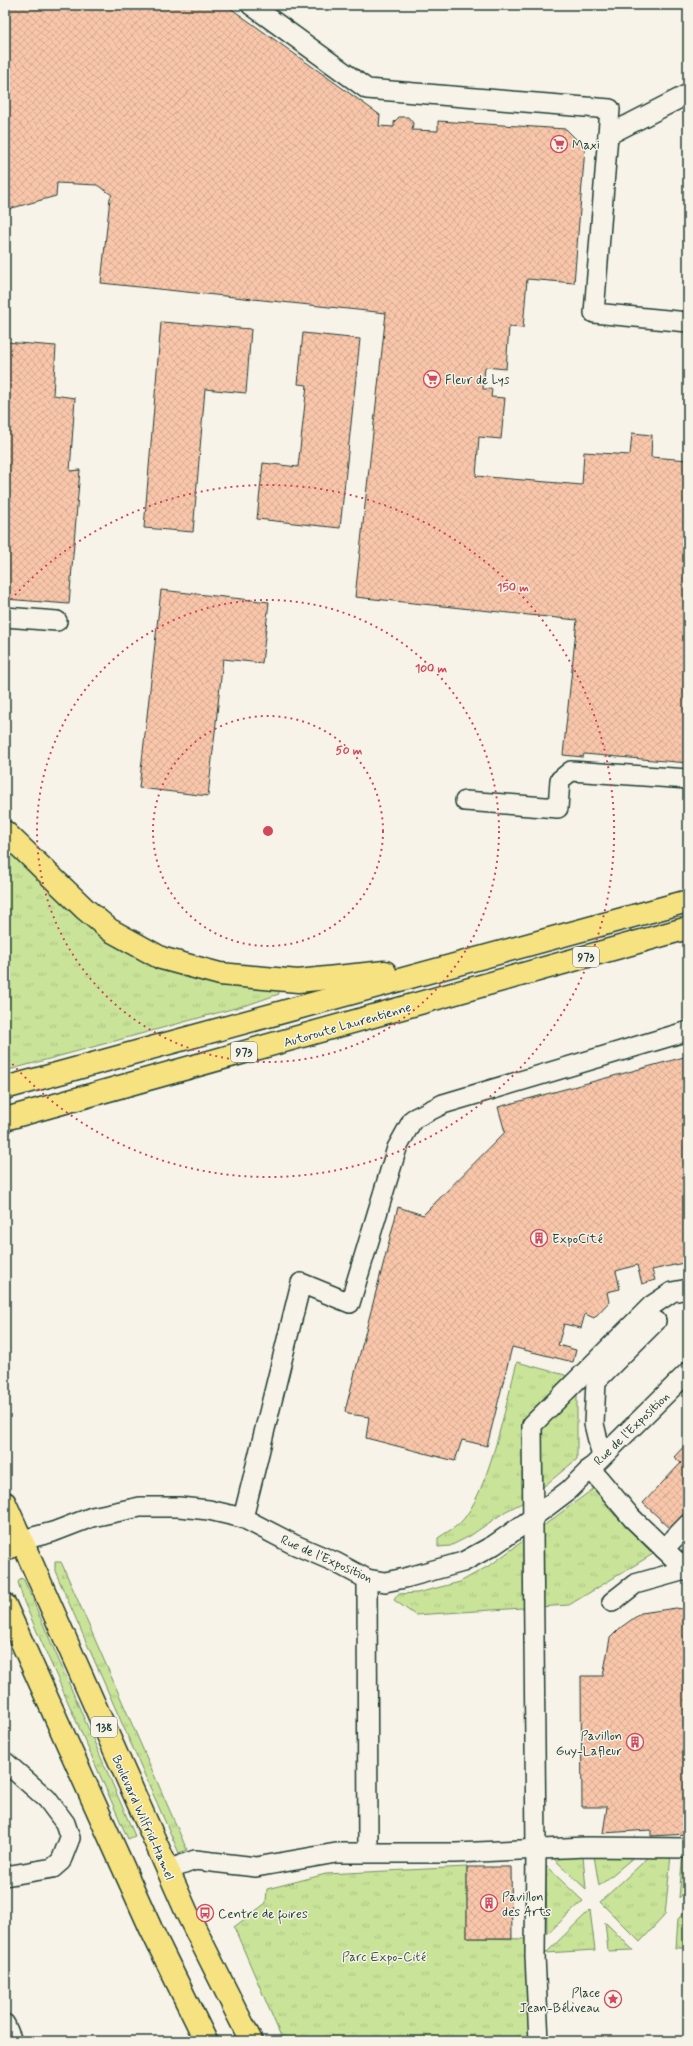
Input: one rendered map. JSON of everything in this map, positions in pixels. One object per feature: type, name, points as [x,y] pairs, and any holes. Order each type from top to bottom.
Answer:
[{"type":"main road","points":[[5,832],[85,909],[110,930],[162,958],[220,974],[298,981],[448,965]]},
{"type":"main road","name":"973","points":[[5,1088],[688,900]]},
{"type":"main road","name":"Autoroute Laurentienne","points":[[5,1119],[688,928]]},
{"type":"main road","name":"Boulevard Wilfrid-Hamel","points":[[5,1503],[14,1545],[190,1919],[251,2041]]},
{"type":"main road","points":[[5,1605],[151,1928],[206,2041]]},
{"type":"street","points":[[251,5],[367,89],[650,112]]},
{"type":"street","points":[[608,135],[650,112],[688,94]]},
{"type":"street","points":[[610,109],[594,313],[688,322]]},
{"type":"street","points":[[5,617],[57,621]]},
{"type":"street","points":[[465,801],[558,808],[560,780],[572,770],[688,779]]},
{"type":"street","points":[[243,1518],[301,1283],[350,1303],[397,1148],[413,1119],[443,1104],[688,1031]]},
{"type":"street","points":[[538,2041],[532,1425],[651,1306],[672,1292],[688,1289]]},
{"type":"street","points":[[687,1571],[632,1518],[596,1462],[594,1424],[596,1381],[669,1307],[688,1292]]},
{"type":"street","name":"Rue de l'Exposition","points":[[14,1545],[92,1517],[140,1508],[179,1507],[209,1510],[243,1518],[293,1544],[335,1562],[367,1579],[385,1582],[463,1562],[494,1545],[569,1490],[688,1372]]},
{"type":"street","points":[[664,1549],[688,1524]]},
{"type":"street","points":[[612,1602],[635,1584],[687,1571]]},
{"type":"street","points":[[367,1579],[368,1852]]},
{"type":"street","points":[[5,1762],[47,1799],[65,1823],[70,1838],[61,1861],[53,1868],[5,1876]]},
{"type":"street","points":[[168,1870],[196,1860],[256,1867],[330,1854],[368,1852],[456,1853],[586,1847],[688,1848]]},
{"type":"street","points":[[5,2024],[12,2041]]},
{"type":"green space","points":[[5,843],[111,940],[278,988],[279,994],[250,1004],[5,1071]]},
{"type":"green space","points":[[517,1362],[565,1375],[577,1388],[577,1459],[526,1501],[506,1511],[470,1536],[450,1546],[438,1547],[438,1538],[459,1524],[469,1511],[479,1493],[495,1448]]},
{"type":"green space","points":[[593,1489],[598,1489],[604,1494],[610,1510],[653,1554],[569,1605],[415,1615],[394,1600],[398,1594],[417,1593],[460,1582],[492,1564]]},
{"type":"green space","points":[[55,1562],[61,1562],[62,1564],[187,1850],[179,1853],[55,1571]]},
{"type":"green space","points":[[21,1578],[24,1580],[135,1836],[128,1839],[24,1602],[18,1582]]},
{"type":"green space","points":[[683,1853],[688,1859],[688,1889],[679,1898]]},
{"type":"green space","points":[[651,1855],[671,1855],[665,1915],[640,1942],[600,1902]]},
{"type":"green space","points":[[583,1856],[586,1889],[553,1858]]},
{"type":"green space","points":[[594,1856],[635,1856],[599,1886]]},
{"type":"green space","points":[[546,1866],[583,1901],[547,1934]]},
{"type":"green space","name":"Parc Expo-Cité","points":[[467,1867],[467,1938],[530,1939],[532,2041],[283,2041],[234,1927],[266,1903],[267,1889],[326,1874]]},
{"type":"green space","points":[[688,1908],[688,1948],[676,1948],[678,1919]]},
{"type":"green space","points":[[590,1910],[595,1950],[546,1953]]},
{"type":"green space","points":[[605,1922],[633,1950],[608,1951]]},
{"type":"building","name":"Fleur de Lys","points":[[5,5],[226,5],[380,115],[379,126],[394,127],[394,122],[399,117],[408,117],[413,123],[412,130],[438,131],[438,121],[566,129],[585,148],[574,283],[527,279],[523,328],[509,327],[506,369],[485,367],[483,389],[492,389],[491,397],[505,398],[501,439],[479,437],[476,476],[582,485],[584,452],[630,455],[632,433],[652,435],[651,457],[688,460],[688,763],[584,754],[583,757],[563,755],[577,620],[355,597],[386,313],[101,283],[110,198],[112,195],[97,185],[57,183],[56,196],[5,210]]},
{"type":"building","points":[[161,322],[251,329],[246,393],[205,389],[193,532],[144,528]]},
{"type":"building","points":[[303,333],[360,339],[340,528],[257,519],[263,463],[298,467],[307,385],[298,384]]},
{"type":"building","points":[[5,342],[56,346],[53,395],[75,398],[70,471],[80,470],[69,604],[5,599]]},
{"type":"building","points":[[161,590],[269,602],[262,663],[223,659],[208,796],[139,788]]},
{"type":"building","name":"ExpoCité","points":[[688,1056],[688,1262],[652,1270],[655,1280],[642,1284],[637,1265],[616,1271],[620,1289],[607,1292],[609,1302],[594,1318],[585,1314],[581,1328],[564,1324],[558,1345],[576,1350],[573,1362],[512,1347],[487,1446],[462,1440],[455,1461],[366,1438],[369,1417],[348,1414],[345,1411],[398,1207],[423,1215],[505,1132],[498,1107]]},
{"type":"building","points":[[688,1442],[688,1511],[671,1529],[643,1503],[681,1463],[674,1457]]},
{"type":"building","name":"Pavillon Guy-Lafleur","points":[[676,1608],[688,1610],[688,1834],[651,1836],[651,1830],[603,1833],[607,1807],[582,1807],[581,1676],[603,1676],[610,1638],[620,1628],[641,1613]]},
{"type":"building","name":"Pavillon des Arts","points":[[467,1867],[511,1867],[512,1938],[467,1938]]},
{"type":"place","name":"Maxi","points":[[559,144]]},
{"type":"place","name":"Fleur de Lys","points":[[432,379]]},
{"type":"place","name":"ExpoCité","points":[[539,1238]]},
{"type":"place","name":"Pavillon Guy-Lafleur","points":[[635,1742]]},
{"type":"place","name":"Pavillon des Arts","points":[[489,1903]]},
{"type":"place","name":"Centre de foires","points":[[205,1913]]},
{"type":"place","name":"Place Jean-Béliveau","points":[[613,1999]]}]
